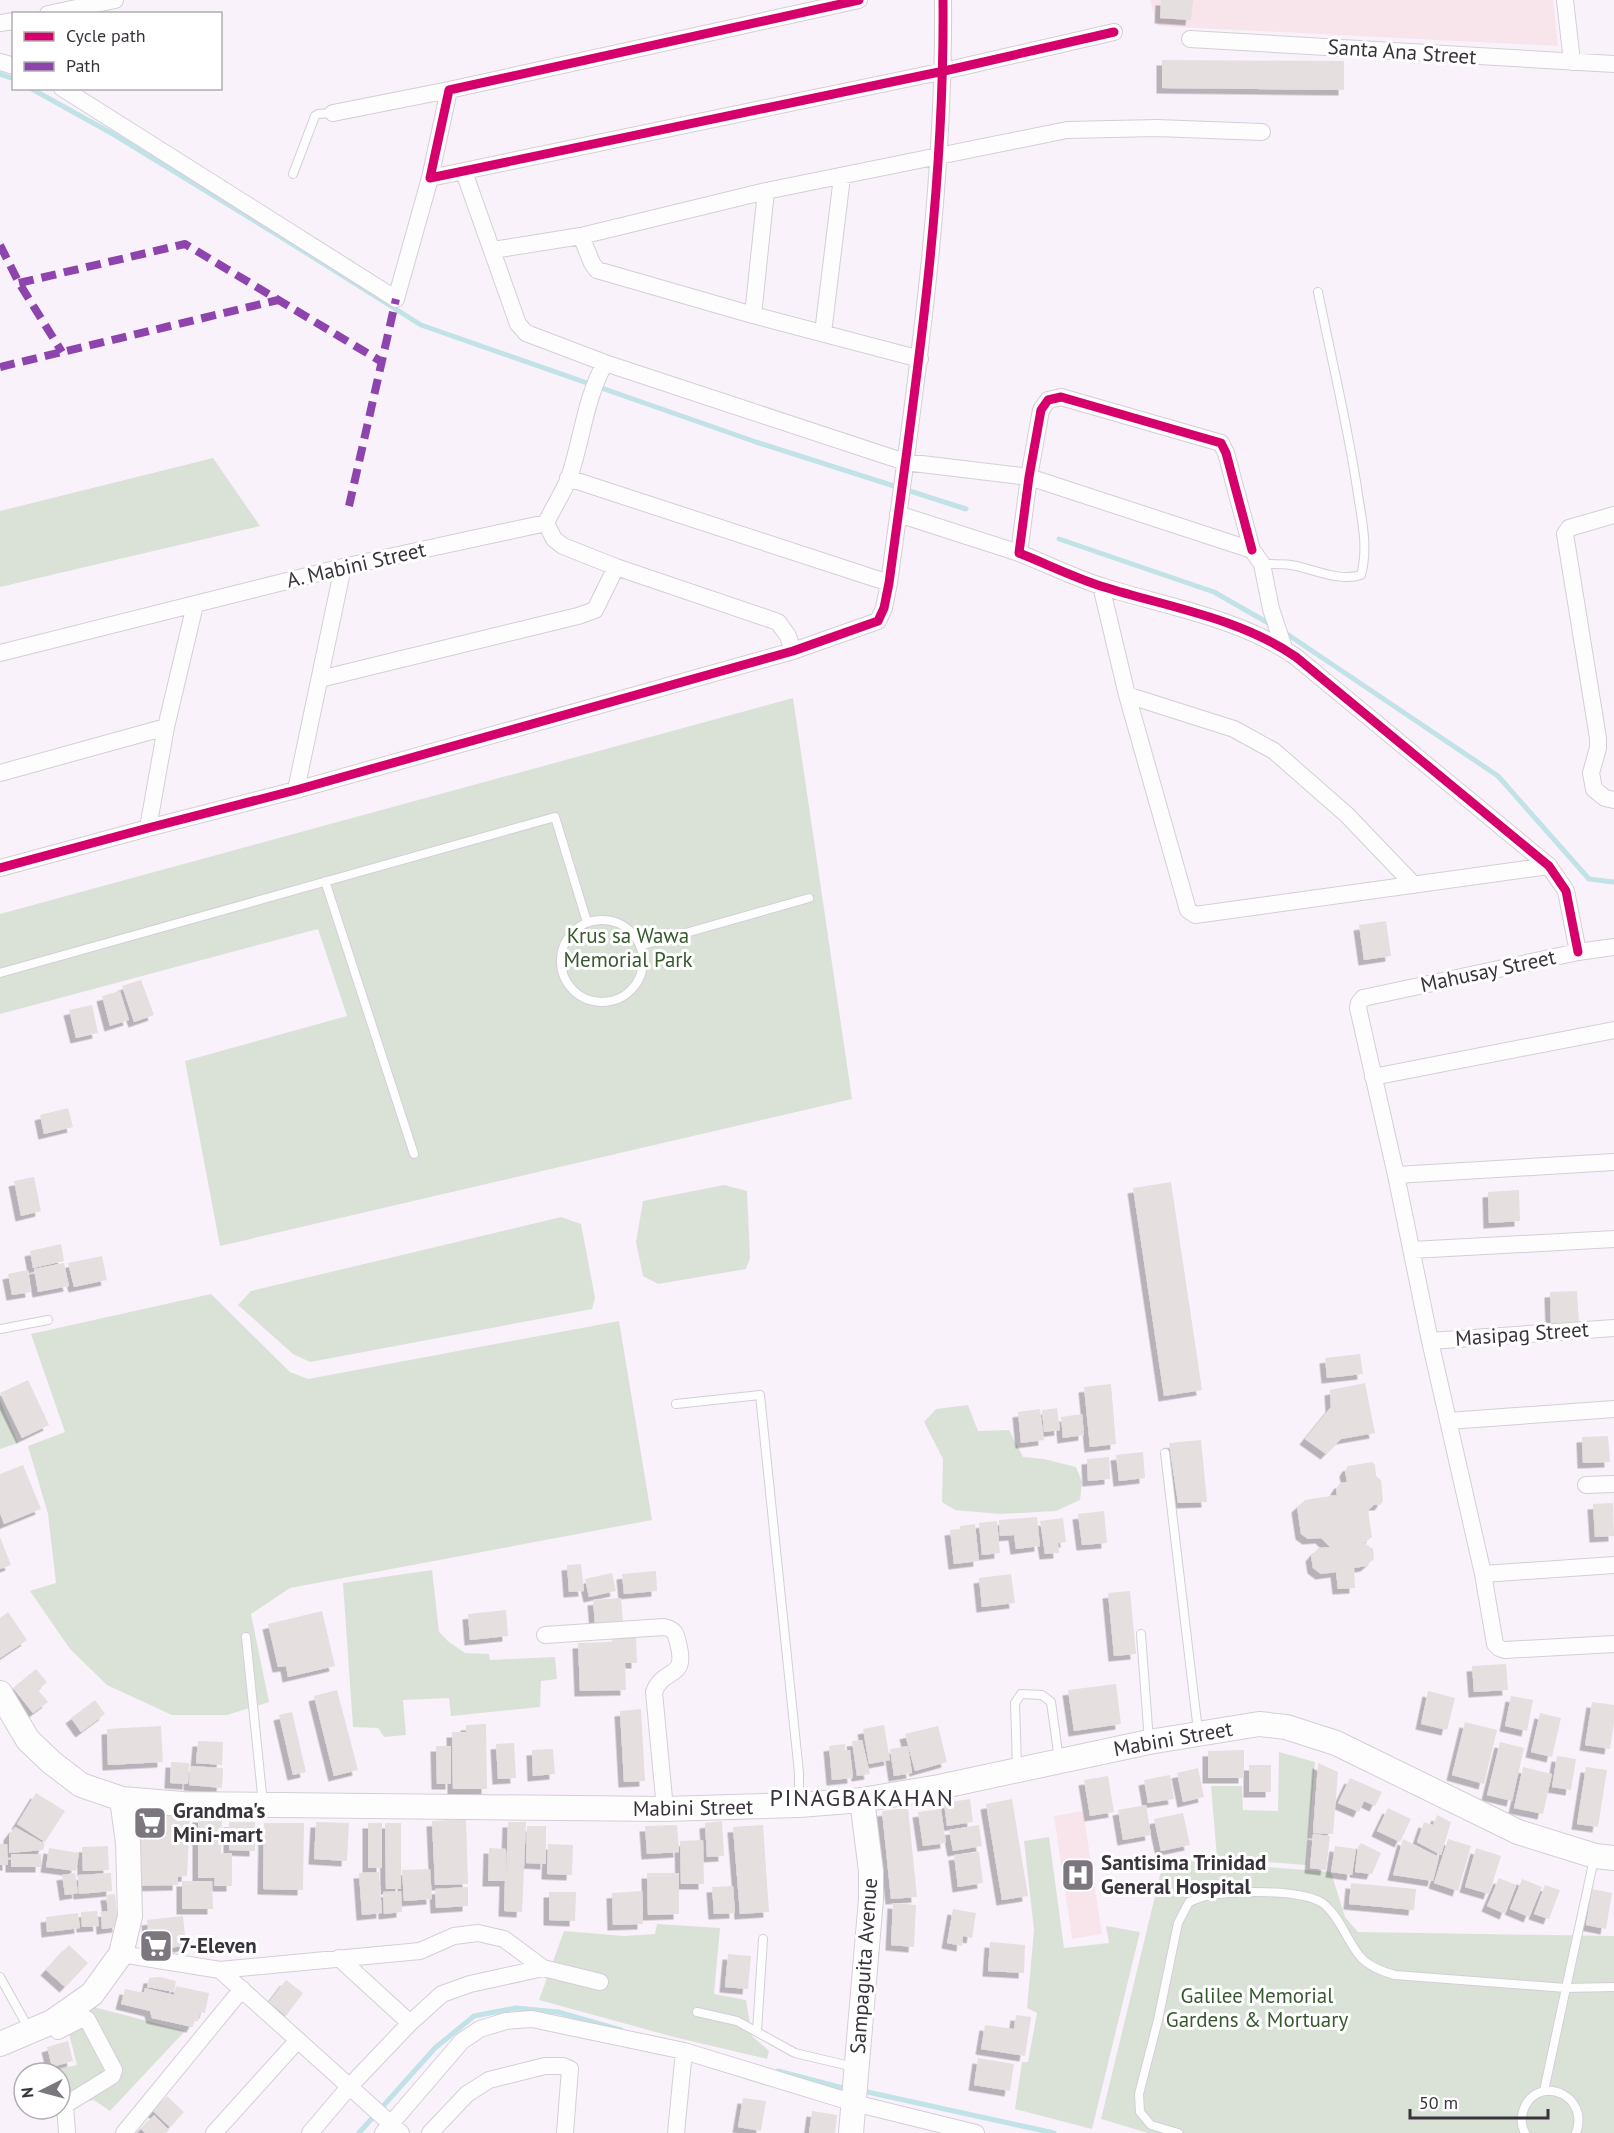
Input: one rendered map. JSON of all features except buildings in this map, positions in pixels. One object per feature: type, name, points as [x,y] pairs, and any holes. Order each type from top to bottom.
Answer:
[{"type":"main road","name":"Mabini Street","points":[[0,1693],[28,1740],[51,1762],[81,1785],[122,1799],[182,1804],[665,1809],[799,1805],[862,1800],[939,1787],[1149,1742],[1259,1724],[1286,1727],[1336,1743],[1518,1832],[1604,1857]]},
{"type":"main road","points":[[0,2044],[41,2026],[92,1994],[121,1954],[130,1916],[128,1843],[122,1799]]},
{"type":"main road","name":"Sampaguita Avenue","points":[[851,2133],[871,1899],[871,1871],[862,1800]]},
{"type":"street","points":[[58,12],[115,0]]},
{"type":"street","points":[[333,113],[449,90],[859,0]]},
{"type":"street","points":[[0,868],[296,790],[793,651],[878,621],[884,608],[889,583],[920,359],[944,71],[943,0]]},
{"type":"street","points":[[1565,0],[1572,62]]},
{"type":"street","points":[[430,178],[944,71],[1114,32]]},
{"type":"street","name":"Santa Ana Street","points":[[1190,39],[1614,64]]},
{"type":"street","points":[[65,90],[396,299],[430,178],[449,90]]},
{"type":"street","points":[[493,250],[581,236],[766,191],[1067,130],[1157,128],[1262,132]]},
{"type":"street","points":[[464,172],[518,324],[526,333],[601,370],[905,462],[1029,477],[1252,550]]},
{"type":"street","points":[[823,333],[842,177]]},
{"type":"street","points":[[753,315],[766,191]]},
{"type":"street","points":[[581,236],[597,270],[753,315],[920,359]]},
{"type":"street","points":[[601,370],[591,395],[568,478],[546,523],[554,539],[563,546],[616,567],[778,622],[788,636],[793,651]]},
{"type":"street","points":[[1019,553],[1041,410],[1048,400],[1061,397],[1221,443],[1226,453],[1252,550],[1262,564],[1271,609],[1282,644]]},
{"type":"street","points":[[568,478],[889,583]]},
{"type":"street","points":[[899,508],[1101,586],[1230,624],[1282,644],[1549,866],[1566,891],[1578,952]]},
{"type":"street","points":[[1614,515],[1569,528],[1565,534],[1598,738],[1598,748],[1591,773],[1594,789],[1605,798],[1614,800]]},
{"type":"street","name":"A. Mabini Street","points":[[0,653],[343,567],[546,523]]},
{"type":"street","points":[[296,790],[343,567]]},
{"type":"street","points":[[320,679],[567,619],[595,610],[616,567]]},
{"type":"street","points":[[1101,586],[1127,695],[1191,914],[1549,866]]},
{"type":"street","points":[[148,828],[166,727],[195,605]]},
{"type":"street","points":[[1127,695],[1234,729],[1274,752],[1347,815],[1414,885]]},
{"type":"street","points":[[0,773],[166,727]]},
{"type":"street","name":"Mahusay Street","points":[[1373,1077],[1358,1008],[1363,998],[1614,946]]},
{"type":"street","points":[[1614,1030],[1373,1077],[1483,1574],[1495,1644],[1505,1650],[1614,1644]]},
{"type":"street","points":[[1396,1175],[1614,1162]]},
{"type":"street","points":[[1412,1250],[1614,1239]]},
{"type":"street","name":"Masipag Street","points":[[1430,1341],[1614,1328]]},
{"type":"street","points":[[1448,1421],[1614,1409]]},
{"type":"street","points":[[1586,1485],[1614,1484]]},
{"type":"street","points":[[1483,1574],[1614,1565]]},
{"type":"street","points":[[545,1635],[664,1627],[676,1633],[683,1659],[680,1666],[657,1685],[654,1692],[665,1809]]},
{"type":"street","points":[[121,1954],[220,1970],[420,1951],[454,1936],[478,1933],[504,1939],[543,1968],[600,1982]]},
{"type":"street","points":[[339,1958],[410,2023]]},
{"type":"street","points":[[310,2133],[349,2087],[410,2023],[442,1994],[470,1984],[543,1968]]},
{"type":"street","points":[[220,1970],[386,2123],[462,2041],[480,2029],[506,2021],[532,2019],[684,2051],[854,2103],[976,2133]]},
{"type":"street","points":[[124,2133],[242,1989]]},
{"type":"street","points":[[41,2026],[58,2031],[83,2018],[87,2019],[114,2070],[112,2076],[65,2105],[67,2133]]},
{"type":"street","points":[[214,2133],[298,2040]]},
{"type":"street","points":[[676,2133],[684,2051]]},
{"type":"street","points":[[435,2132],[467,2094],[489,2079],[545,2066],[563,2066],[570,2070],[565,2133]]},
{"type":"lane","points":[[293,174],[315,116],[333,113]]},
{"type":"lane","points":[[1262,564],[1289,565],[1352,578],[1361,575],[1365,562],[1365,544],[1352,457],[1318,292]]},
{"type":"lane","points":[[0,973],[555,817],[587,922]]},
{"type":"lane","points":[[325,881],[414,1154]]},
{"type":"lane","points":[[640,945],[809,898]]},
{"type":"lane","points":[[612,921],[624,926],[640,945],[643,958],[642,971],[637,983],[617,999],[605,1002],[580,996],[564,976],[561,964],[562,951],[567,939],[587,922],[612,921]]},
{"type":"lane","points":[[0,1329],[48,1320]]},
{"type":"lane","points":[[676,1404],[760,1395],[799,1773],[799,1805]]},
{"type":"lane","points":[[1165,1453],[1198,1734]]},
{"type":"lane","points":[[1141,1634],[1149,1742]]},
{"type":"lane","points":[[246,1637],[263,1805]]},
{"type":"lane","points":[[1017,1770],[1015,1702],[1021,1694],[1042,1695],[1051,1702],[1059,1761]]},
{"type":"lane","points":[[1544,2091],[1566,1988],[1604,1857]]},
{"type":"lane","points":[[1178,2133],[1151,2125],[1140,2112],[1139,2094],[1158,2020],[1178,1923],[1189,1902],[1204,1896],[1239,1892],[1304,1895],[1323,1904],[1341,1924],[1359,1956],[1382,1972],[1395,1975],[1566,1988],[1614,1988]]},
{"type":"lane","points":[[757,2031],[763,1939]]},
{"type":"lane","points":[[0,1977],[41,2026]]},
{"type":"lane","points":[[697,2012],[737,2021],[795,2053],[857,2068]]},
{"type":"lane","points":[[1525,2133],[1521,2120],[1523,2110],[1528,2101],[1544,2091],[1554,2091],[1571,2100],[1577,2108],[1579,2117],[1576,2133]]},
{"type":"shaded area","points":[[1150,0],[1553,0],[1558,46],[1158,26]]},
{"type":"shaded area","name":"Santisima Trinidad General Hospital","points":[[1083,1811],[1102,1934],[1072,1939],[1054,1816]]},
{"type":"green space","points":[[213,458],[260,526],[0,587],[0,511]]},
{"type":"green space","name":"Krus sa Wawa Memorial Park","points":[[793,698],[852,1099],[220,1246],[185,1061],[347,1016],[318,929],[0,1014],[0,914]]},
{"type":"green space","points":[[724,1185],[747,1191],[750,1258],[746,1269],[658,1284],[643,1276],[636,1242],[643,1201]]},
{"type":"green space","points":[[561,1217],[581,1224],[595,1298],[592,1309],[310,1362],[293,1354],[238,1305],[251,1291]]},
{"type":"green space","points":[[211,1294],[290,1372],[308,1379],[619,1321],[652,1520],[290,1588],[251,1614],[269,1702],[227,1715],[172,1715],[107,1685],[70,1649],[30,1591],[56,1583],[48,1514],[28,1446],[65,1432],[31,1334]]},
{"type":"green space","points":[[0,1400],[18,1443],[0,1449]]},
{"type":"green space","points":[[968,1405],[978,1431],[1009,1430],[1023,1457],[1044,1459],[1076,1467],[1082,1482],[1080,1500],[1056,1511],[1000,1514],[955,1510],[942,1502],[943,1459],[924,1422],[936,1409]]},
{"type":"green space","points":[[432,1570],[439,1632],[449,1642],[465,1653],[489,1654],[490,1660],[555,1657],[557,1679],[541,1681],[540,1707],[451,1716],[449,1698],[403,1700],[406,1735],[384,1737],[378,1728],[353,1727],[343,1583]]},
{"type":"green space","points":[[1279,1752],[1315,1762],[1306,1865],[1217,1858],[1211,1786],[1242,1786],[1243,1810],[1278,1811]]},
{"type":"green space","points":[[1049,1837],[1064,1948],[1109,1943],[1106,1926],[1140,1932],[1092,2129],[1015,2109],[1022,2062],[1028,2062],[1037,2013],[1027,2008],[1034,1930],[1024,1841]]},
{"type":"green space","name":"Galilee Memorial Gardens & Mortuary","points":[[1164,1859],[1331,1872],[1345,1917],[1358,1932],[1614,1936],[1614,2133],[1148,2133],[1101,2119]]},
{"type":"green space","points":[[657,1924],[720,1928],[714,1994],[746,2000],[752,2036],[769,2051],[767,2059],[674,2037],[539,2000],[564,1931],[624,1936],[655,1934]]},
{"type":"green space","points":[[90,2006],[185,2031],[110,2111],[94,2100],[72,2103],[72,2066],[77,2065],[67,2026]]},
{"type":"waterway","points":[[0,74],[12,78]]},
{"type":"waterway","points":[[34,90],[113,134],[421,325],[756,442],[966,509]]},
{"type":"waterway","points":[[1059,539],[1214,592],[1270,624]]},
{"type":"waterway","points":[[1284,632],[1498,776],[1589,879],[1614,882]]},
{"type":"waterway","points":[[359,2133],[435,2048],[474,2016],[516,2008],[558,2012],[621,2030]]},
{"type":"waterway","points":[[778,2071],[843,2088]]},
{"type":"waterway","points":[[863,2091],[1054,2133]]},
{"type":"marked path","points":[[19,283],[185,244],[382,362]]},
{"type":"marked path","points":[[0,245],[19,283],[62,352]]},
{"type":"marked path","points":[[349,506],[396,299]]},
{"type":"marked path","points":[[0,367],[278,300]]},
{"type":"cycle path","points":[[859,0],[449,90],[430,178],[944,71],[1114,32]]},
{"type":"cycle path","points":[[0,868],[296,790],[793,651],[878,621],[884,608],[889,583],[909,438],[934,220],[939,147],[943,0]]},
{"type":"cycle path","points":[[1252,550],[1226,453],[1221,443],[1061,397],[1048,400],[1041,410],[1019,553],[1093,583],[1228,623],[1251,632],[1296,657],[1549,866],[1566,891],[1578,952]]},
{"type":"place","name":"Grandma's Mini-mart","points":[[150,1823]]},
{"type":"place","name":"Santisima Trinidad General Hospital","points":[[1078,1875]]},
{"type":"place","name":"7-Eleven","points":[[156,1946]]},
{"type":"district","name":"PINAGBAKAHAN","points":[[862,1798]]}]
